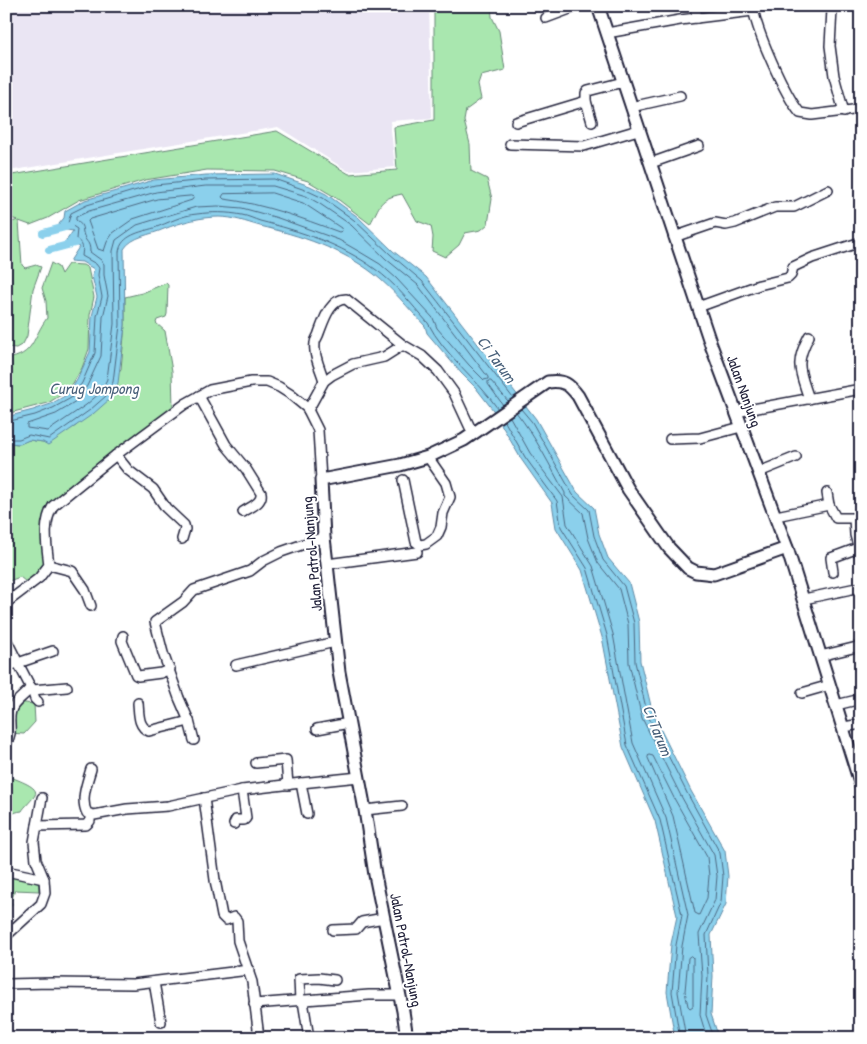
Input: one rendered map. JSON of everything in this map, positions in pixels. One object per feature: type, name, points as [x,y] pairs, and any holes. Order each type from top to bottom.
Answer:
[{"type":"main road","name":"Jalan Nanjung","points":[[598,6],[698,307],[787,548],[861,786]]},
{"type":"main road","name":"Jalan Patrol-Nanjung","points":[[407,1038],[339,672],[324,537],[321,480],[400,465],[428,457],[464,440],[548,382],[559,381],[571,386],[578,396],[628,489],[669,548],[688,568],[706,574],[714,574],[787,548]]},
{"type":"street","points":[[546,18],[578,6]]},
{"type":"street","points":[[695,6],[697,18]]},
{"type":"street","points":[[607,33],[753,9],[770,56],[798,111],[806,114],[861,110]]},
{"type":"street","points":[[832,9],[830,46],[834,76],[844,112]]},
{"type":"street","points":[[592,122],[586,101],[588,91],[623,82]]},
{"type":"street","points":[[631,107],[680,96]]},
{"type":"street","points":[[516,122],[586,101]]},
{"type":"street","points":[[510,144],[584,146],[638,130]]},
{"type":"street","points":[[651,163],[699,146]]},
{"type":"street","points":[[674,237],[708,224],[719,223],[726,225],[735,223],[775,207],[794,207],[828,190]]},
{"type":"street","points":[[698,307],[788,278],[793,267],[812,258],[861,242]]},
{"type":"street","points":[[324,381],[315,342],[323,320],[337,301],[346,299],[403,345],[422,356],[438,371],[454,393],[475,432]]},
{"type":"street","points":[[809,336],[799,361],[810,400]]},
{"type":"street","points":[[308,410],[324,381],[341,368],[384,357],[403,345]]},
{"type":"street","points":[[6,603],[39,578],[49,565],[46,522],[53,506],[116,455],[185,404],[210,390],[260,381],[278,387],[290,394],[308,410],[318,430],[321,480]]},
{"type":"street","points":[[736,412],[810,400],[861,389]]},
{"type":"street","points":[[199,396],[226,445],[246,468],[251,480],[261,493],[260,501],[243,512]]},
{"type":"street","points":[[670,439],[700,438],[741,427]]},
{"type":"street","points":[[116,455],[128,470],[154,489],[166,508],[184,526],[182,539]]},
{"type":"street","points":[[403,480],[416,542],[420,545],[426,544],[438,536],[443,513],[450,498],[446,483],[428,457]]},
{"type":"street","points":[[759,472],[796,457]]},
{"type":"street","points":[[827,493],[829,505],[835,518],[856,518],[860,552],[831,558],[833,572]]},
{"type":"street","points":[[776,516],[829,505]]},
{"type":"street","points":[[194,740],[189,721],[158,637],[156,621],[182,602],[194,590],[250,571],[263,561],[281,552],[324,537]]},
{"type":"street","points":[[327,564],[417,552]]},
{"type":"street","points":[[49,565],[72,571],[85,590],[91,606]]},
{"type":"street","points":[[804,599],[861,587]]},
{"type":"street","points":[[123,636],[122,641],[136,675],[153,674],[170,669]]},
{"type":"street","points":[[6,639],[38,702]]},
{"type":"street","points":[[236,665],[335,642]]},
{"type":"street","points":[[820,656],[861,646]]},
{"type":"street","points":[[6,665],[18,663],[53,651]]},
{"type":"street","points":[[802,693],[830,685]]},
{"type":"street","points":[[31,688],[67,687]]},
{"type":"street","points":[[6,744],[11,736],[10,720],[13,707],[31,688]]},
{"type":"street","points":[[836,705],[861,699]]},
{"type":"street","points":[[138,703],[141,726],[149,732],[189,721]]},
{"type":"street","points":[[317,729],[349,723]]},
{"type":"street","points":[[844,727],[861,724]]},
{"type":"street","points":[[256,763],[286,760],[288,785]]},
{"type":"street","points":[[37,826],[86,825],[90,821],[90,815],[86,810],[84,792],[91,769]]},
{"type":"street","points":[[90,815],[127,809],[168,806],[242,790],[359,777]]},
{"type":"street","points":[[302,784],[307,814]]},
{"type":"street","points":[[234,824],[236,820],[244,820],[246,818],[242,790]]},
{"type":"street","points":[[6,936],[41,904],[45,893],[44,879],[39,869],[34,842],[42,798]]},
{"type":"street","points":[[204,798],[222,916],[226,920],[236,918],[238,941],[252,982],[259,1037]]},
{"type":"street","points":[[365,810],[402,806]]},
{"type":"street","points":[[6,870],[44,879]]},
{"type":"street","points":[[333,930],[356,929],[362,922],[384,918]]},
{"type":"street","points":[[6,984],[133,984],[249,970]]},
{"type":"street","points":[[309,1038],[298,976],[334,980]]},
{"type":"street","points":[[154,982],[161,1022]]},
{"type":"street","points":[[254,1004],[369,995],[399,995]]},
{"type":"street","points":[[250,1038],[266,1038]]},
{"type":"shaded area","points":[[6,6],[429,6],[432,118],[390,121],[395,167],[348,171],[278,127],[8,171],[6,175]]},
{"type":"green space","points":[[434,6],[491,6],[492,17],[499,31],[505,70],[481,76],[478,85],[481,99],[466,110],[464,121],[470,144],[471,171],[487,179],[492,199],[488,224],[481,230],[465,233],[459,245],[445,257],[432,251],[433,237],[431,226],[417,221],[402,194],[384,201],[370,224],[335,197],[308,181],[275,171],[207,170],[145,180],[79,200],[48,218],[30,225],[19,221],[22,265],[25,268],[36,265],[41,267],[33,289],[27,336],[23,344],[16,348],[6,347],[6,335],[8,334],[11,320],[6,279],[6,224],[18,220],[6,217],[6,191],[12,175],[277,131],[349,174],[397,170],[394,127],[434,120]]},
{"type":"green space","points":[[51,263],[58,267],[61,274],[68,264],[83,265],[88,268],[94,297],[90,315],[89,349],[82,368],[69,390],[48,403],[6,414],[6,359],[23,354],[28,350],[47,318],[46,301],[42,288]]},
{"type":"green space","points":[[166,283],[168,285],[167,314],[166,317],[157,320],[156,323],[165,331],[172,371],[173,407],[45,516],[42,535],[45,568],[38,577],[26,582],[20,577],[6,582],[6,445],[9,443],[18,444],[29,440],[43,442],[76,426],[121,369],[125,325],[125,297],[142,293]]},
{"type":"green space","points":[[6,698],[8,701],[34,704],[35,722],[24,734],[9,733],[6,737]]},
{"type":"green space","points":[[6,766],[11,777],[23,782],[36,792],[22,811],[10,816],[7,825],[10,826],[6,837]]},
{"type":"green space","points":[[6,875],[33,881],[39,884],[39,891],[15,890],[11,901],[12,904],[6,910]]},
{"type":"water","points":[[275,174],[310,186],[326,194],[358,217],[393,251],[426,277],[536,419],[577,492],[594,508],[599,534],[608,558],[629,583],[639,622],[640,661],[653,714],[691,791],[725,851],[728,876],[726,904],[711,935],[713,976],[711,1014],[719,1038],[675,1038],[667,992],[671,944],[677,916],[655,821],[623,747],[602,637],[582,570],[556,528],[552,503],[521,459],[493,410],[476,388],[427,333],[425,326],[394,292],[374,274],[348,257],[320,244],[229,218],[212,217],[191,220],[132,241],[124,249],[125,325],[118,383],[110,399],[93,414],[48,445],[43,442],[29,440],[20,444],[9,443],[6,445],[6,417],[51,404],[68,394],[90,352],[92,316],[97,297],[92,276],[94,269],[82,262],[70,261],[79,247],[75,245],[68,247],[66,241],[73,231],[61,229],[59,224],[64,218],[65,211],[85,200],[154,180],[206,175]]},
{"type":"waterway","points":[[43,233],[69,226]]},
{"type":"waterway","points":[[49,250],[75,243]]},
{"type":"water label","name":"Ci Tarum","points":[[497,359]]},
{"type":"water label","name":"Curug Jompong","points":[[94,388]]},
{"type":"water label","name":"Ci Tarum","points":[[658,730]]}]
